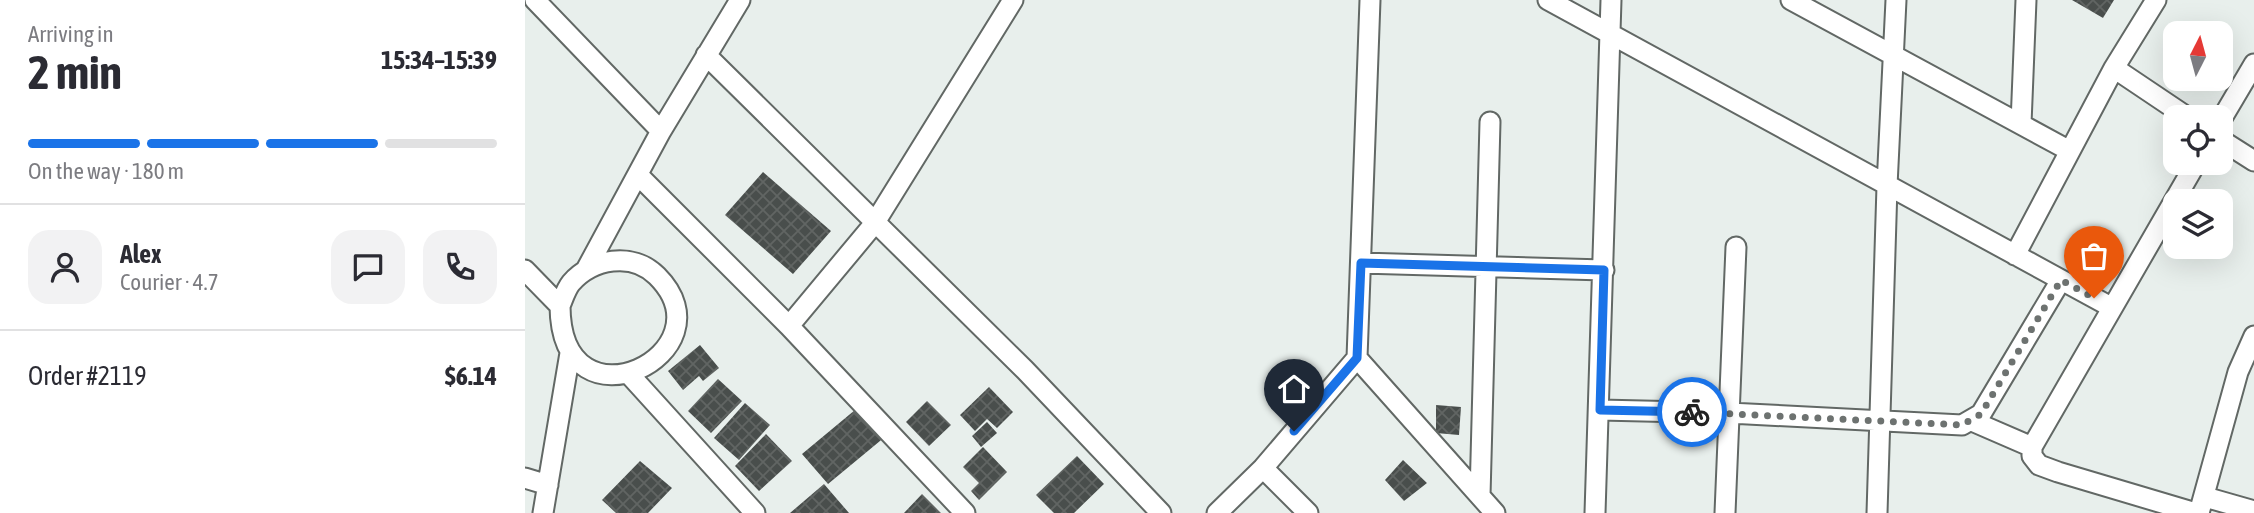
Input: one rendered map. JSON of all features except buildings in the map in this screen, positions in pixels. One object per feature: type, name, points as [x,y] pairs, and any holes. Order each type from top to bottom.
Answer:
[{"type":"street","points":[[535,0],[661,131]]},
{"type":"street","points":[[587,268],[610,260],[634,262],[655,274],[670,293],[675,317],[671,341],[657,360],[636,373],[612,376],[589,369],[571,353],[560,331],[560,306],[569,284],[587,268],[661,131],[740,0]]},
{"type":"street","points":[[789,326],[874,224],[1013,0]]},
{"type":"street","points":[[1217,513],[1263,468],[1357,358],[1370,0]]},
{"type":"street","points":[[1548,0],[2111,307]]},
{"type":"street","points":[[1594,513],[1600,410],[1611,0]]},
{"type":"street","points":[[1791,0],[2070,151]]},
{"type":"street","points":[[1877,513],[1887,186],[1896,0]]},
{"type":"street","points":[[2021,124],[2026,0]]},
{"type":"street","points":[[2015,255],[2114,68],[2156,0]]},
{"type":"street","points":[[706,55],[874,224],[1025,370],[1161,513]]},
{"type":"street","points":[[2230,105],[2254,64]]},
{"type":"street","points":[[2114,68],[2169,105]]},
{"type":"street","points":[[1480,496],[1490,122]]},
{"type":"street","points":[[2233,148],[2254,161]]},
{"type":"street","points":[[2189,175],[2032,447],[2032,456],[2039,465],[2200,507],[2254,511]]},
{"type":"street","points":[[639,176],[789,326],[965,513]]},
{"type":"street","points":[[1725,513],[1736,247]]},
{"type":"street","points":[[1361,263],[1604,270]]},
{"type":"street","points":[[525,270],[560,306]]},
{"type":"street","points":[[1600,410],[1729,413],[1962,425],[1981,414],[2061,280]]},
{"type":"street","points":[[2200,507],[2238,372],[2254,336]]},
{"type":"street","points":[[543,513],[571,353]]},
{"type":"street","points":[[1357,358],[1495,513]]},
{"type":"street","points":[[628,373],[755,513]]},
{"type":"street","points":[[1972,421],[2032,447]]},
{"type":"street","points":[[1263,468],[1308,513]]},
{"type":"street","points":[[525,478],[548,485]]},
{"type":"way so far","points":[[1692,412],[1962,425],[1981,414],[2061,280],[2094,298]]},
{"type":"route","points":[[1294,431],[1357,358],[1361,263],[1604,270],[1600,410],[1692,412]]}]
